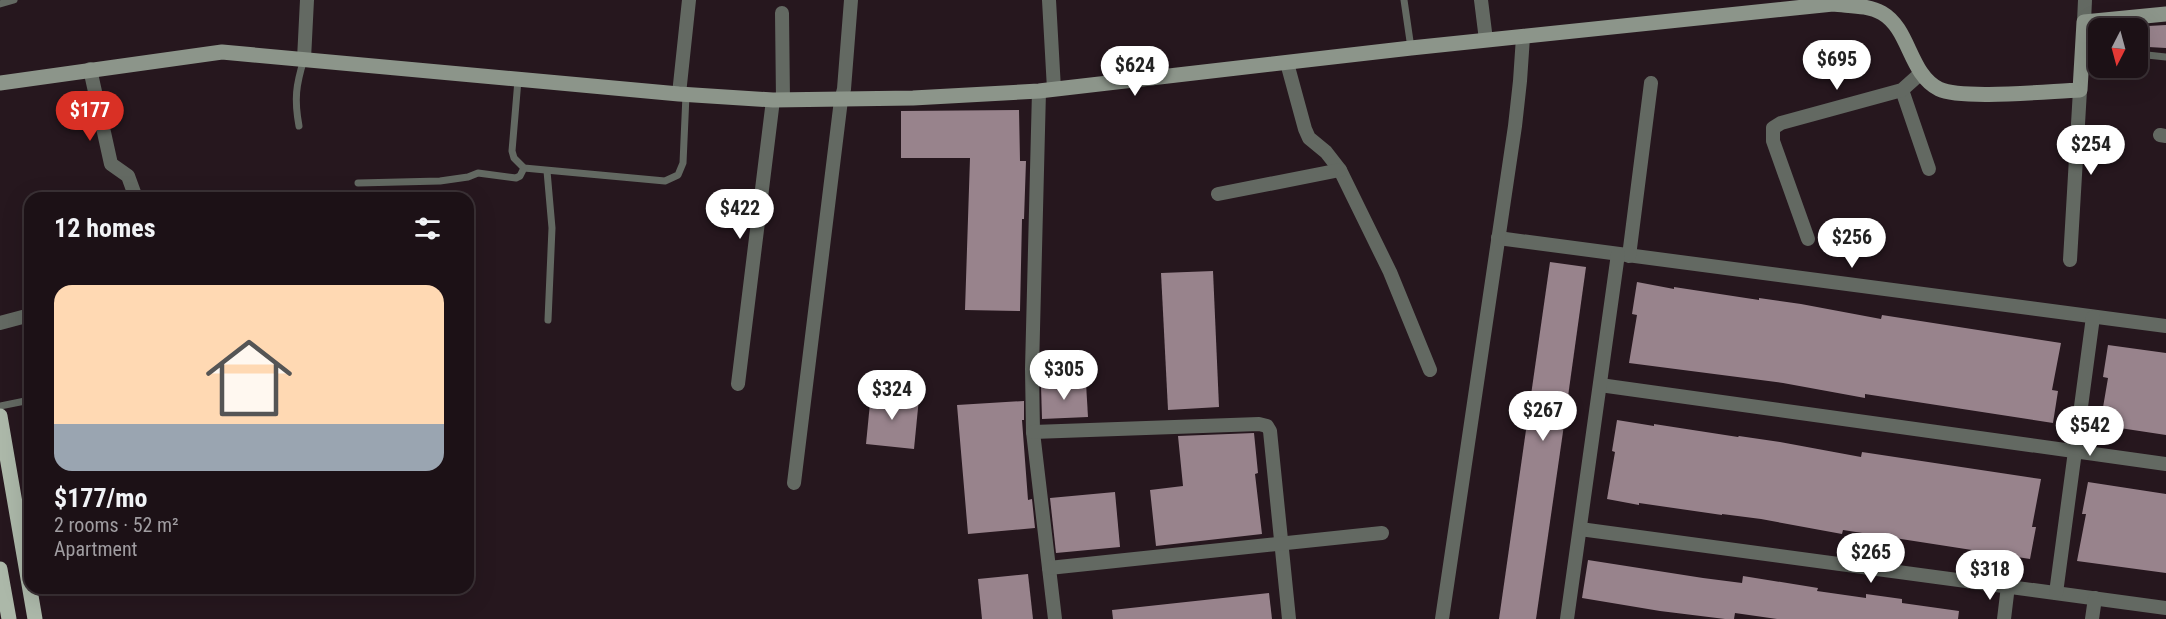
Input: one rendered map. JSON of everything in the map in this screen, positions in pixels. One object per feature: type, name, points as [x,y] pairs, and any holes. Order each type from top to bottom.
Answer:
[{"type":"main road","points":[[0,416],[24,555]]},
{"type":"main road","points":[[0,569],[9,619]]},
{"type":"main road","points":[[31,594],[35,619]]},
{"type":"street","points":[[304,59],[307,0]]},
{"type":"street","points":[[682,94],[689,0]]},
{"type":"street","points":[[795,483],[844,89],[851,0]]},
{"type":"street","points":[[1049,0],[1047,90],[1032,369],[1033,432],[1055,619]]},
{"type":"street","points":[[1481,0],[1486,40]]},
{"type":"street","points":[[2070,261],[2085,0]]},
{"type":"street","points":[[0,83],[222,51],[682,94],[778,100],[913,99],[1047,90],[1833,2],[1866,8],[1881,13],[1893,21],[1921,73],[1938,89],[1958,95],[2080,90]]},
{"type":"street","points":[[738,384],[778,100],[782,13]]},
{"type":"street","points":[[2084,22],[2166,14]]},
{"type":"street","points":[[1442,619],[1520,81],[1522,37]]},
{"type":"street","points":[[1287,63],[1309,138],[1326,152],[1340,170],[1390,272],[1430,369]]},
{"type":"street","points":[[90,69],[111,164],[128,176],[134,192]]},
{"type":"street","points":[[1808,240],[1773,141],[1773,128],[1781,123],[1902,90],[1921,73]]},
{"type":"street","points":[[1567,619],[1600,385],[1651,83]]},
{"type":"street","points":[[1902,90],[1929,169]]},
{"type":"street","points":[[1218,194],[1340,170]]},
{"type":"street","points":[[1498,238],[2166,326]]},
{"type":"street","points":[[0,323],[24,317]]},
{"type":"street","points":[[2056,593],[2094,317]]},
{"type":"street","points":[[1600,385],[2166,464]]},
{"type":"street","points":[[1033,432],[1259,424],[1267,426],[1270,431],[1289,619]]},
{"type":"street","points":[[1580,529],[2166,608]]},
{"type":"street","points":[[1049,568],[1382,533]]},
{"type":"street","points":[[2004,619],[2008,586]]},
{"type":"street","points":[[2092,619],[2095,598]]},
{"type":"lane","points":[[0,4],[14,0]]},
{"type":"lane","points":[[1404,0],[1410,48]]},
{"type":"lane","points":[[2148,56],[2166,57]]},
{"type":"lane","points":[[299,126],[295,106],[295,88],[304,59]]},
{"type":"lane","points":[[518,80],[512,151],[514,158],[524,168],[547,171],[665,181],[678,175],[683,163],[682,94]]},
{"type":"lane","points":[[358,183],[440,181],[468,177],[478,173],[516,178],[520,176],[524,168]]},
{"type":"lane","points":[[547,171],[552,228],[548,320]]},
{"type":"lane","points":[[0,406],[24,401]]},
{"type":"building","points":[[2166,25],[2166,48],[2148,47],[2148,26]]},
{"type":"building","points":[[1019,110],[1020,161],[1026,161],[1020,311],[965,310],[970,158],[901,158],[901,111]]},
{"type":"building","points":[[1550,262],[1586,267],[1565,418],[1536,619],[1499,619]]},
{"type":"building","points":[[1213,271],[1219,407],[1168,410],[1161,273]]},
{"type":"building","points":[[1637,282],[1674,289],[1674,287],[1801,304],[1881,319],[1882,315],[2061,343],[2052,390],[2058,391],[2053,423],[1865,394],[1865,398],[1783,383],[1629,363],[1637,315],[1632,314]]},
{"type":"building","points":[[2108,345],[2166,353],[2166,435],[2100,425],[2108,378],[2103,377]]},
{"type":"building","points":[[1086,383],[1088,417],[1042,419],[1041,385]]},
{"type":"building","points":[[871,393],[919,398],[914,449],[866,444]]},
{"type":"building","points":[[1024,401],[1024,420],[1022,420],[1028,500],[1032,499],[1035,528],[968,534],[957,405]]},
{"type":"building","points":[[1617,420],[1780,442],[1861,457],[1862,452],[2041,479],[2032,527],[2036,527],[2030,559],[1843,530],[1842,534],[1761,519],[1639,503],[1639,505],[1607,499],[1615,452],[1612,451]]},
{"type":"building","points":[[1254,433],[1258,473],[1255,474],[1262,534],[1156,546],[1150,490],[1183,486],[1178,436]]},
{"type":"building","points":[[2088,482],[2166,494],[2166,573],[2077,561],[2086,514],[2082,514]]},
{"type":"building","points":[[1115,492],[1120,547],[1056,553],[1050,498]]},
{"type":"building","points":[[1588,560],[1742,583],[1743,576],[1818,588],[1817,591],[1866,598],[1866,594],[1902,599],[1902,603],[1959,611],[1958,619],[1777,619],[1735,613],[1734,619],[1725,619],[1660,611],[1582,598]]},
{"type":"building","points":[[1028,574],[1033,619],[982,619],[978,579]]},
{"type":"building","points":[[1269,593],[1272,619],[1113,619],[1112,610]]}]
